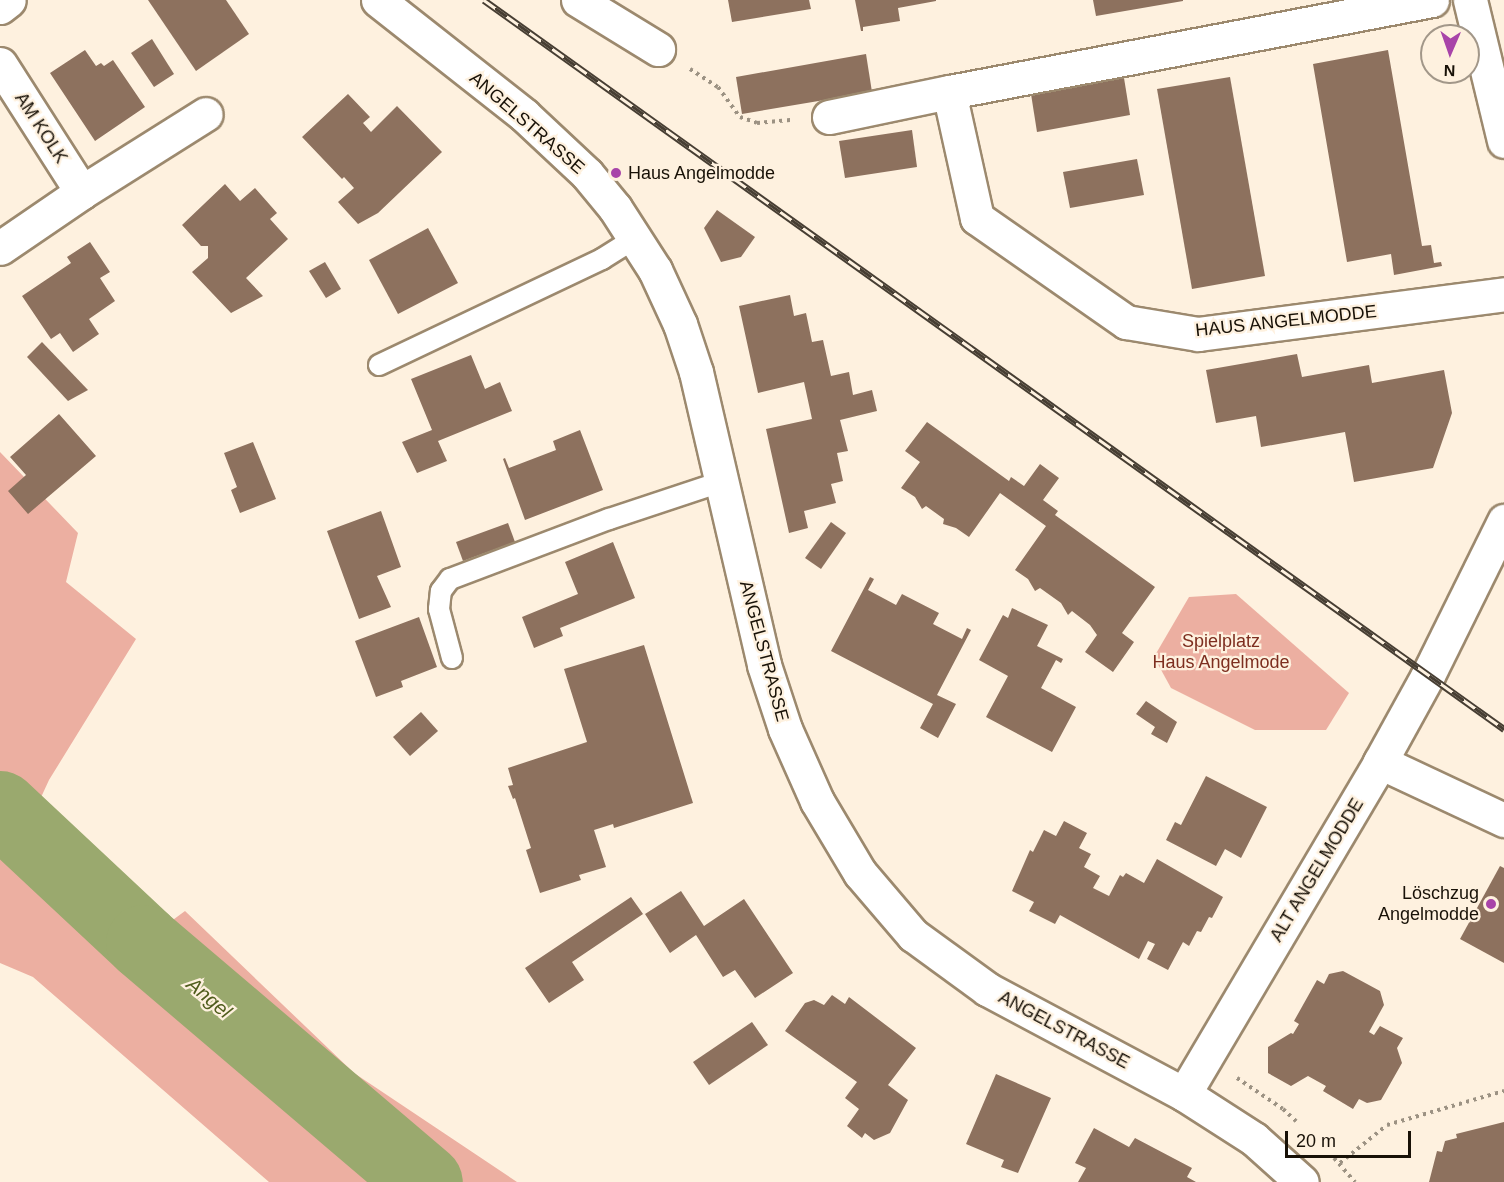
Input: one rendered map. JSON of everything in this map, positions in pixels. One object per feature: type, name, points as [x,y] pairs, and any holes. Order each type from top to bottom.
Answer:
[{"type":"street","points":[[0,7],[9,0]]},
{"type":"street","name":"ANGELSTRASSE","points":[[378,0],[524,115],[587,174],[615,208],[654,270],[680,324],[696,372],[764,665],[785,729],[817,801],[860,873],[914,935],[987,989],[1184,1094],[1254,1139],[1302,1182]]},
{"type":"street","points":[[578,0],[658,49]]},
{"type":"street","points":[[829,117],[1432,0]]},
{"type":"street","points":[[1470,0],[1504,141]]},
{"type":"street","name":"AM KOLK","points":[[0,64],[82,192]]},
{"type":"street","name":"HAUS ANGELMODDE","points":[[949,92],[977,218],[1126,322],[1198,334],[1504,294]]},
{"type":"street","points":[[0,248],[82,192],[206,114]]},
{"type":"street","points":[[1504,521],[1428,675],[1380,762],[1504,820]]},
{"type":"street","name":"ALT ANGELMODDE","points":[[1184,1094],[1380,762]]},
{"type":"lane","points":[[379,365],[602,260],[635,238]]},
{"type":"lane","points":[[452,658],[440,609],[441,591],[450,579],[609,519],[721,482]]},
{"type":"path","points":[[658,49],[718,87],[740,117],[757,123],[829,117]]},
{"type":"path","points":[[1205,1060],[1245,1082],[1283,1109],[1299,1124]]},
{"type":"path","points":[[1340,1163],[1387,1125],[1504,1091]]},
{"type":"path","points":[[1332,1155],[1355,1182]]},
{"type":"green space","points":[[0,452],[78,533],[66,582],[136,639],[49,780],[31,819],[22,828],[143,942],[185,911],[354,1073],[517,1182],[269,1182],[33,977],[0,963]]},
{"type":"green space","name":"Spielplatz Haus Angelmode","points":[[1236,594],[1349,693],[1326,730],[1255,730],[1171,688],[1154,657],[1189,597]]},
{"type":"building","points":[[148,0],[226,0],[249,34],[196,71]]},
{"type":"building","points":[[728,0],[809,0],[811,9],[732,22]]},
{"type":"building","points":[[855,0],[936,1],[898,8],[900,21],[863,27],[861,31]]},
{"type":"building","points":[[1093,0],[1183,0],[1183,1],[1096,16]]},
{"type":"building","points":[[152,39],[174,74],[154,87],[131,53]]},
{"type":"building","points":[[85,50],[96,66],[101,63],[104,66],[113,60],[145,107],[95,141],[50,73]]},
{"type":"building","points":[[1388,50],[1422,246],[1431,245],[1434,263],[1441,262],[1442,266],[1394,275],[1391,254],[1347,262],[1313,64]]},
{"type":"building","points":[[866,54],[872,92],[742,114],[736,77]]},
{"type":"building","points":[[1230,77],[1265,276],[1192,289],[1157,89]]},
{"type":"building","points":[[1124,78],[1130,115],[1037,132],[1031,94]]},
{"type":"building","points":[[348,94],[370,117],[363,123],[371,132],[397,106],[442,152],[378,213],[358,224],[338,202],[354,188],[344,177],[342,179],[302,137]]},
{"type":"building","points":[[912,130],[917,167],[845,178],[839,141]]},
{"type":"building","points":[[1137,159],[1144,195],[1070,208],[1063,172]]},
{"type":"building","points":[[225,184],[240,201],[255,188],[277,213],[270,219],[288,239],[246,278],[263,296],[231,313],[192,272],[208,258],[208,246],[201,246],[182,225]]},
{"type":"building","points":[[717,210],[755,237],[741,257],[721,262],[704,228]]},
{"type":"building","points":[[428,228],[458,283],[398,314],[369,260]]},
{"type":"building","points":[[90,242],[110,272],[100,278],[115,301],[89,319],[99,334],[73,352],[60,333],[51,339],[22,296],[71,263],[67,257]]},
{"type":"building","points":[[325,262],[341,289],[326,298],[309,271]]},
{"type":"building","points":[[790,295],[794,316],[806,313],[812,342],[823,340],[831,376],[849,372],[853,395],[872,390],[877,411],[840,420],[848,451],[837,453],[843,481],[831,484],[836,503],[804,511],[808,528],[789,533],[766,429],[812,419],[804,382],[758,393],[739,306]]},
{"type":"building","points":[[42,342],[88,390],[68,401],[27,357]]},
{"type":"building","points":[[1297,354],[1302,377],[1369,365],[1372,383],[1444,370],[1452,413],[1433,468],[1354,482],[1345,432],[1261,447],[1256,416],[1216,423],[1206,370]]},
{"type":"building","points":[[471,355],[485,389],[500,382],[512,411],[438,441],[447,461],[417,473],[402,442],[432,430],[411,379]]},
{"type":"building","points":[[59,414],[96,456],[28,514],[8,491],[26,475],[10,457]]},
{"type":"building","points":[[927,422],[1009,481],[1011,477],[1024,486],[1040,464],[1059,478],[1043,500],[1058,511],[1055,515],[1155,587],[1122,633],[1134,642],[1113,672],[1085,652],[1097,635],[1090,625],[1072,611],[1068,615],[1061,603],[1040,588],[1035,591],[1028,579],[1015,570],[1046,526],[1000,493],[969,537],[956,528],[943,524],[944,519],[926,506],[922,509],[915,497],[901,488],[920,462],[905,451]]},
{"type":"building","points":[[580,430],[603,490],[525,520],[503,459],[505,458],[509,468],[556,450],[553,441]]},
{"type":"building","points":[[253,442],[276,499],[240,513],[231,490],[237,487],[224,453]]},
{"type":"building","points":[[381,511],[401,567],[377,576],[391,607],[359,619],[327,531]]},
{"type":"building","points":[[831,522],[846,533],[821,569],[805,558]]},
{"type":"building","points":[[508,523],[515,542],[463,561],[456,542]]},
{"type":"building","points":[[613,542],[635,598],[560,628],[563,636],[534,648],[522,617],[578,594],[565,562]]},
{"type":"building","points":[[870,577],[874,579],[868,590],[896,605],[902,594],[939,613],[933,624],[962,639],[967,628],[971,630],[937,695],[956,704],[938,738],[920,728],[933,704],[831,651]]},
{"type":"building","points":[[1012,608],[1048,625],[1037,646],[1063,659],[1061,663],[1056,660],[1041,688],[1076,707],[1052,752],[986,717],[1008,676],[979,660],[1003,615],[1008,618]]},
{"type":"building","points":[[419,617],[437,667],[401,681],[403,687],[376,697],[355,641]]},
{"type":"building","points":[[644,645],[693,803],[614,828],[613,824],[594,830],[606,867],[579,875],[581,880],[540,893],[526,850],[531,848],[515,798],[513,799],[508,786],[513,785],[508,768],[587,742],[564,669]]},
{"type":"building","points":[[1146,701],[1177,722],[1167,743],[1151,734],[1155,727],[1136,714]]},
{"type":"building","points":[[421,712],[438,731],[410,756],[393,737]]},
{"type":"building","points":[[1206,776],[1267,807],[1241,858],[1225,849],[1216,866],[1166,840],[1175,822],[1181,825]]},
{"type":"building","points":[[1064,821],[1087,833],[1079,848],[1091,854],[1084,867],[1100,876],[1093,888],[1109,896],[1120,875],[1123,877],[1126,873],[1144,883],[1157,859],[1223,897],[1212,918],[1209,917],[1201,932],[1197,931],[1189,946],[1183,942],[1168,970],[1147,959],[1155,944],[1148,941],[1139,959],[1060,915],[1055,924],[1029,911],[1034,902],[1012,891],[1030,850],[1033,852],[1044,830],[1056,836]]},
{"type":"building","name":"Löschzug Angelmodde","points":[[1500,866],[1504,868],[1504,963],[1460,939]]},
{"type":"building","points":[[681,891],[704,926],[744,899],[793,973],[755,998],[735,970],[723,977],[696,935],[670,953],[645,914]]},
{"type":"building","points":[[631,897],[643,914],[572,962],[584,980],[549,1003],[525,968]]},
{"type":"building","points":[[1343,971],[1380,991],[1384,1005],[1369,1032],[1374,1035],[1380,1026],[1403,1038],[1397,1048],[1402,1063],[1381,1100],[1367,1103],[1359,1099],[1353,1109],[1323,1091],[1326,1086],[1308,1076],[1291,1086],[1268,1073],[1268,1047],[1291,1033],[1293,1034],[1299,1024],[1294,1021],[1317,980],[1324,984],[1329,974]]},
{"type":"building","points":[[832,995],[845,1004],[849,997],[916,1048],[888,1085],[908,1100],[890,1133],[874,1140],[865,1133],[862,1138],[847,1126],[859,1109],[845,1098],[857,1082],[785,1031],[805,1003],[814,1000],[824,1005]]},
{"type":"building","points":[[752,1022],[768,1045],[709,1085],[693,1062]]},
{"type":"building","points":[[996,1074],[1051,1098],[1018,1173],[1001,1167],[1004,1160],[966,1144]]},
{"type":"building","points":[[1504,1122],[1504,1182],[1429,1182],[1437,1151],[1442,1152],[1445,1141],[1457,1138],[1456,1134]]},
{"type":"building","points":[[1094,1128],[1129,1147],[1135,1138],[1192,1168],[1187,1177],[1196,1182],[1078,1182],[1086,1168],[1075,1163]]},
{"type":"waterway","name":"Angel","points":[[0,808],[143,942],[425,1182]]},
{"type":"railway","points":[[484,0],[1504,729]]},
{"type":"place","name":"Haus Angelmodde","points":[[616,173]]},
{"type":"place","name":"Löschzug Angelmodde","points":[[1491,904]]}]
